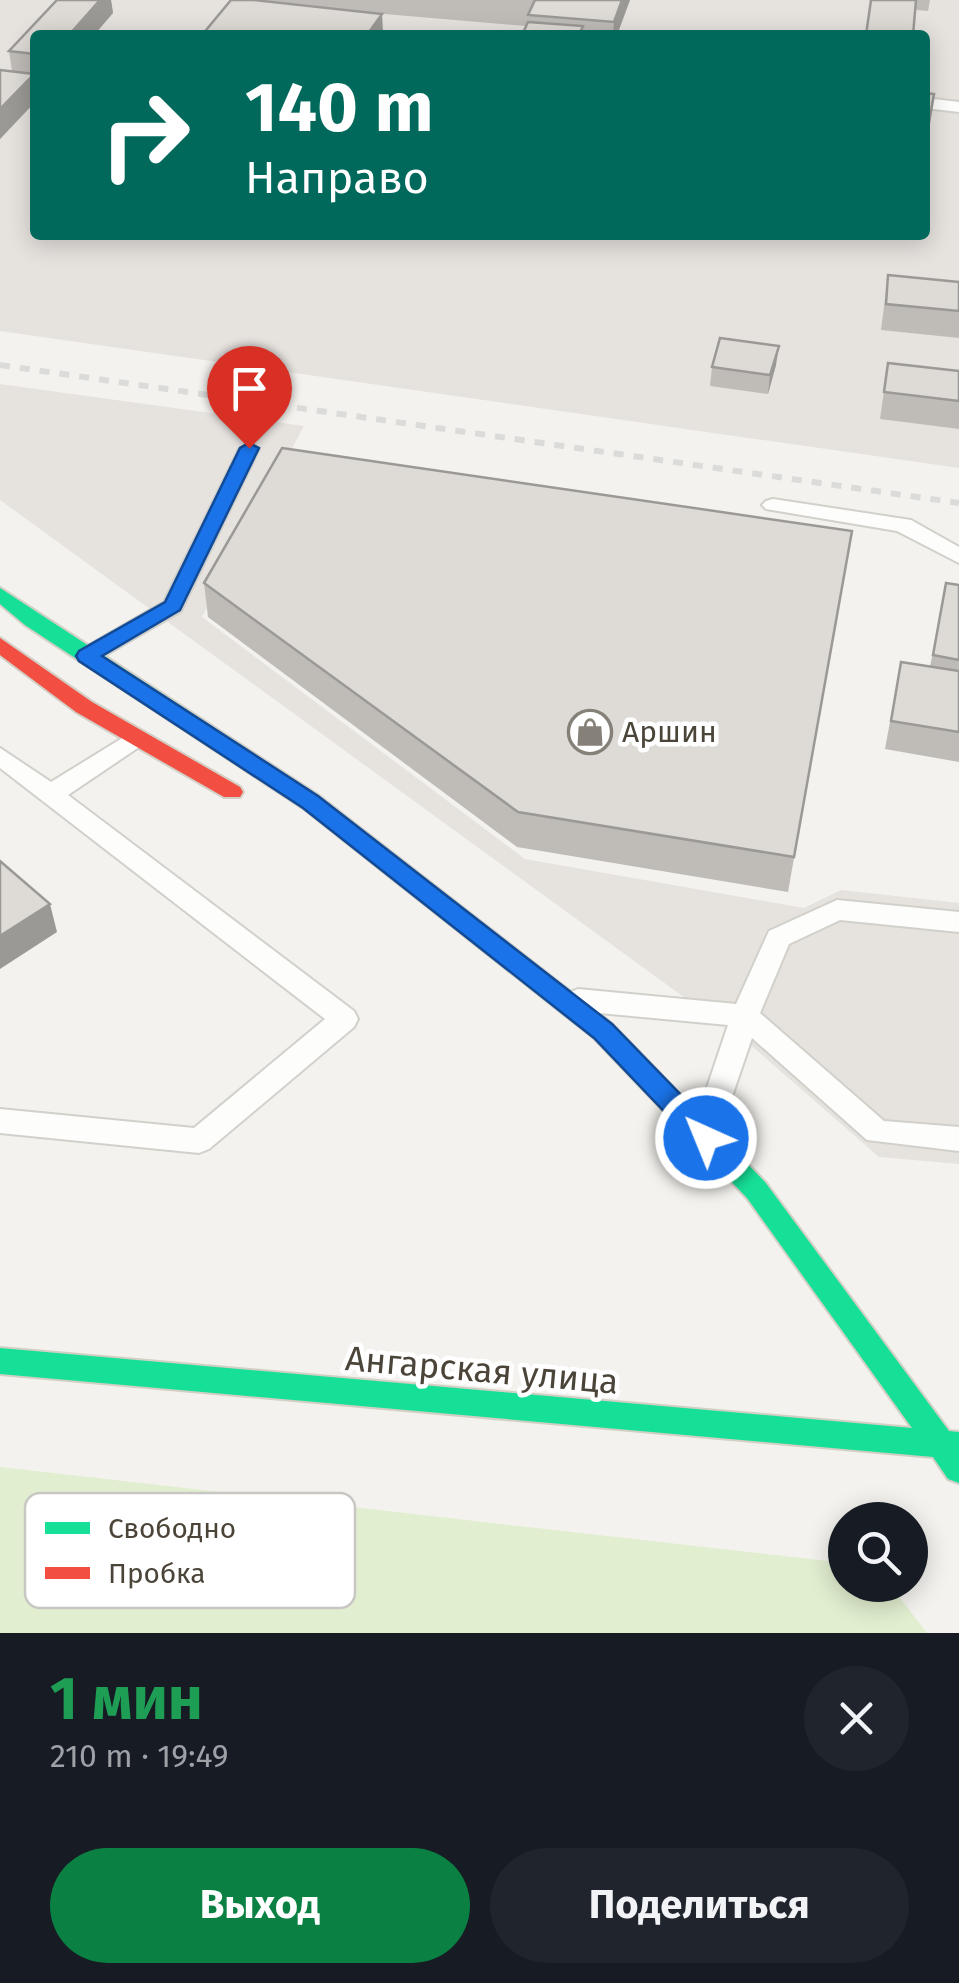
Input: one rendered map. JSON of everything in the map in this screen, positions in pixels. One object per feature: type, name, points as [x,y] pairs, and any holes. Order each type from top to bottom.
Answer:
[{"type":"main road","points":[[0,594],[87,656],[310,802],[603,1031],[756,1190],[951,1445],[959,1469]]},
{"type":"main road","points":[[0,646],[84,706],[252,803]]},
{"type":"main road","points":[[334,851],[481,937]]},
{"type":"main road","name":"Ангарская улица","points":[[0,1361],[951,1445]]},
{"type":"lane","points":[[930,104],[959,107]]},
{"type":"lane","points":[[87,656],[173,606],[249,448]]},
{"type":"lane","points":[[773,505],[902,525],[959,556]]},
{"type":"lane","points":[[50,795],[137,737]]},
{"type":"lane","points":[[0,756],[344,1019],[199,1141],[0,1121]]},
{"type":"lane","points":[[706,1138],[746,1016],[778,938],[836,910],[959,922]]},
{"type":"lane","points":[[558,998],[746,1016],[877,1132],[959,1139]]},
{"type":"shaded area","points":[[0,0],[959,0],[959,468],[0,331]]},
{"type":"shaded area","points":[[14,12],[66,18],[44,30],[30,30],[30,44],[13,76],[0,74],[0,24]]},
{"type":"shaded area","points":[[0,384],[304,426],[202,617],[525,859],[804,908],[841,890],[959,903],[959,1164],[879,1157],[754,1048],[0,500]]},
{"type":"green space","points":[[0,1467],[229,1493],[25,1493],[25,1608],[355,1608],[355,1507],[828,1561],[828,1602],[903,1602],[927,1633],[0,1633]]},
{"type":"building","points":[[57,0],[100,0],[73,30],[30,30],[30,53],[9,51]]},
{"type":"building","points":[[231,0],[382,14],[371,30],[206,30]]},
{"type":"building","points":[[535,0],[622,0],[614,22],[528,15]]},
{"type":"building","points":[[871,0],[916,0],[913,30],[867,30]]},
{"type":"building","points":[[528,22],[583,26],[581,30],[524,30]]},
{"type":"building","points":[[0,70],[30,74],[30,78],[0,109]]},
{"type":"building","points":[[888,275],[959,282],[959,311],[886,304]]},
{"type":"building","points":[[720,338],[779,346],[770,375],[712,367]]},
{"type":"building","points":[[888,363],[959,371],[959,401],[884,392]]},
{"type":"building","name":"Аршин","points":[[282,448],[852,531],[794,857],[518,812],[204,583]]},
{"type":"building","points":[[946,583],[959,585],[959,660],[933,655]]},
{"type":"building","points":[[901,662],[959,671],[959,732],[891,721]]},
{"type":"building","points":[[0,861],[50,904],[0,936]]},
{"type":"railway","points":[[0,365],[959,503]]},
{"type":"traffic: fast","points":[[0,594],[32,620],[311,802],[603,1031],[756,1190],[959,1469]]},
{"type":"traffic: fast","points":[[0,1361],[959,1446]]},
{"type":"traffic: jam","points":[[0,645],[84,707],[232,792]]},
{"type":"place","name":"Аршин","points":[[590,732]]},
{"type":"route","points":[[249,448],[173,606],[87,656],[310,802],[603,1031],[706,1138]]}]
